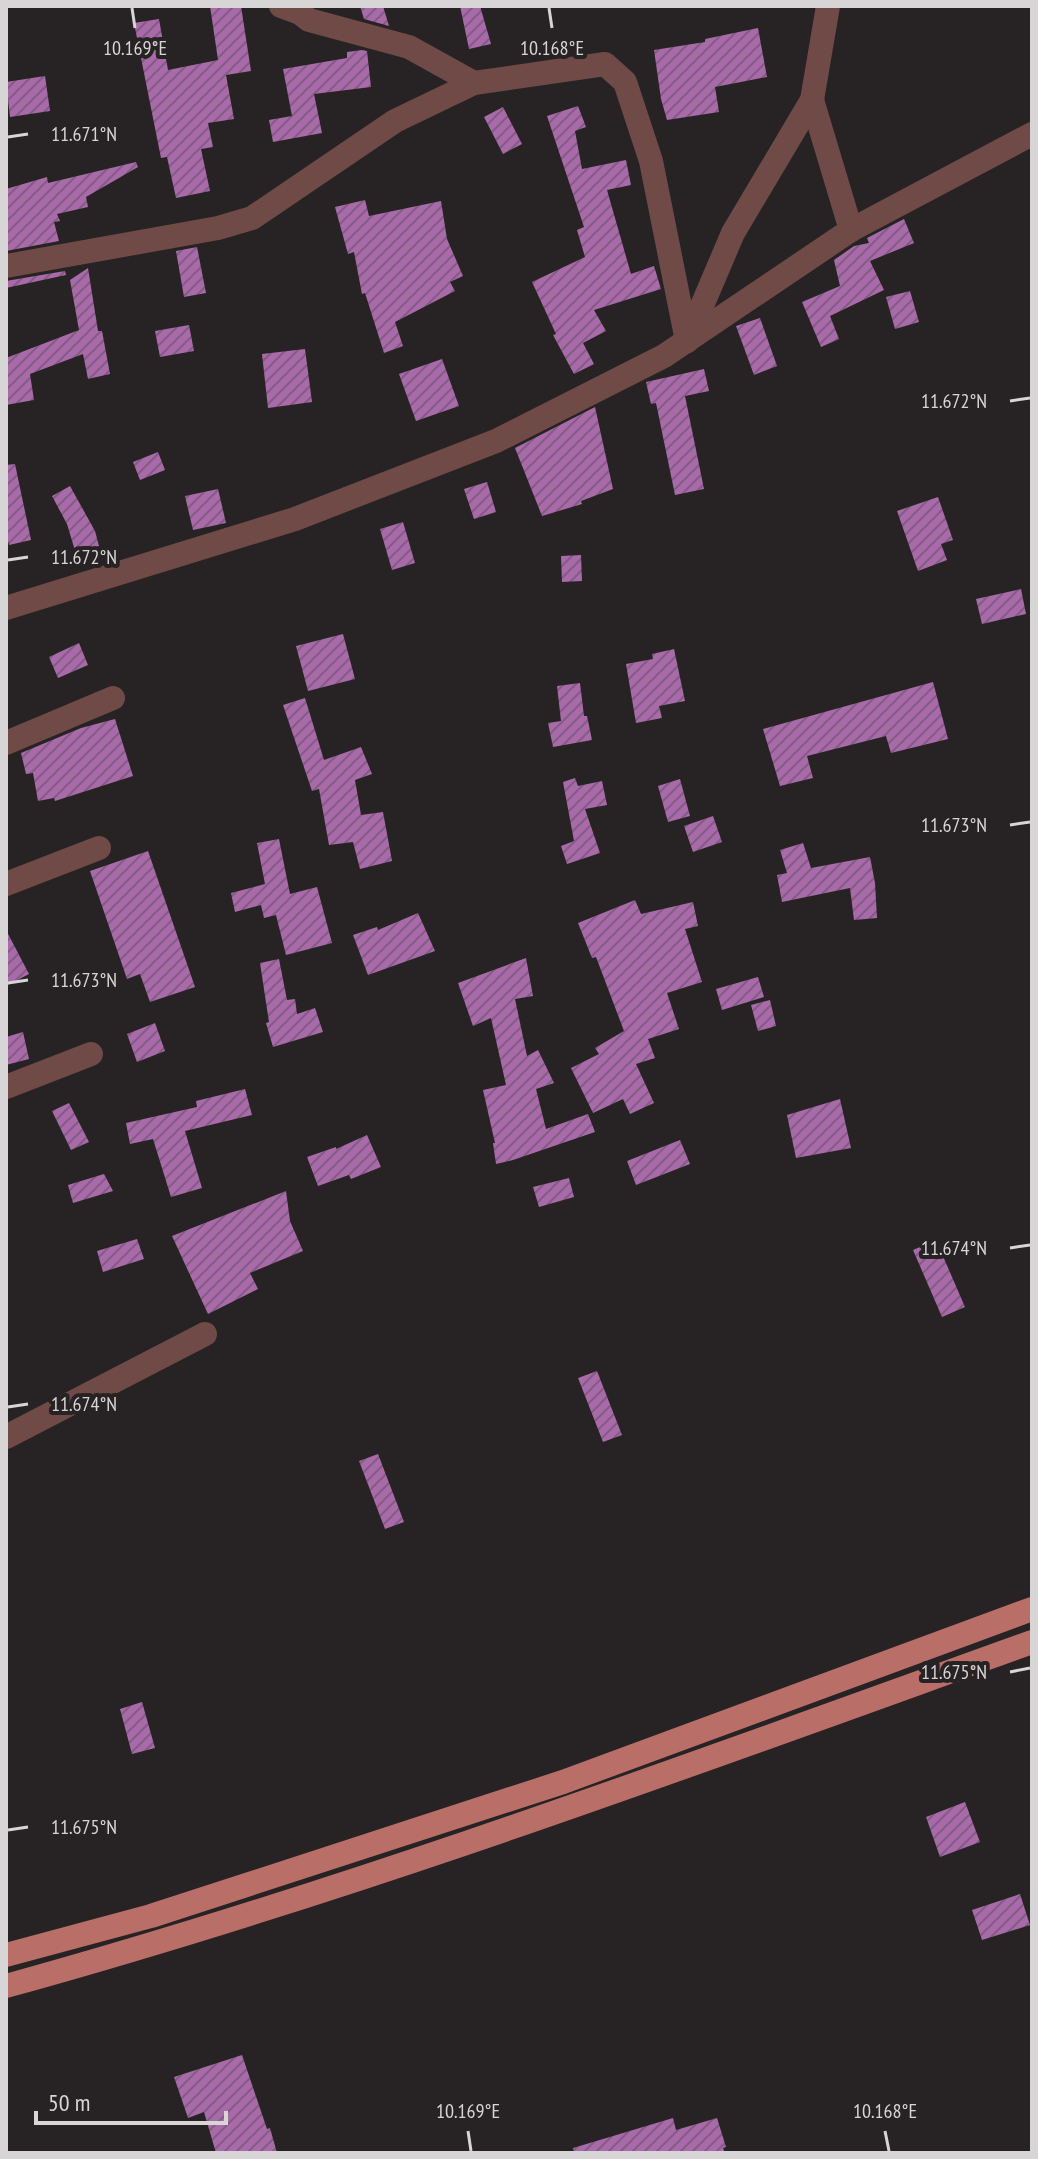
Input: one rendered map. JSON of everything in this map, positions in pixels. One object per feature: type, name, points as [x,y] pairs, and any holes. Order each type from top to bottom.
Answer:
[{"type":"main road","points":[[6,1955],[151,1916],[563,1782],[1032,1609]]},
{"type":"main road","points":[[6,1986],[161,1943],[578,1805],[1032,1642]]},
{"type":"street","points":[[281,6],[309,20],[409,47],[474,83]]},
{"type":"street","points":[[687,341],[733,233],[812,100],[828,6]]},
{"type":"street","points":[[6,266],[218,228],[252,218],[395,121],[474,83],[605,64],[625,82],[651,161],[687,341]]},
{"type":"street","points":[[812,100],[851,230]]},
{"type":"street","points":[[6,608],[295,519],[496,441],[664,356],[851,230],[1032,134]]},
{"type":"street","points":[[6,743],[113,698]]},
{"type":"street","points":[[6,884],[99,848]]},
{"type":"street","points":[[6,1087],[91,1054]]},
{"type":"street","points":[[6,1437],[205,1334]]},
{"type":"building","points":[[210,6],[241,6],[251,71],[226,75],[234,119],[208,123],[213,147],[201,149],[210,191],[176,198],[167,157],[161,158],[134,23],[159,19],[168,70],[218,60]]},
{"type":"building","points":[[360,6],[383,6],[389,26],[364,19]]},
{"type":"building","points":[[460,6],[480,6],[491,44],[469,49]]},
{"type":"building","points":[[758,28],[767,77],[715,87],[719,112],[667,120],[654,50],[705,42],[705,39]]},
{"type":"building","points":[[367,51],[371,87],[314,94],[322,133],[273,142],[269,120],[292,116],[283,69],[347,58],[347,52]]},
{"type":"building","points":[[45,76],[50,111],[10,117],[6,82]]},
{"type":"building","points":[[578,106],[586,127],[575,131],[582,169],[626,160],[631,185],[607,190],[631,274],[654,266],[661,289],[594,310],[606,331],[583,343],[594,364],[574,374],[553,335],[556,334],[532,282],[585,257],[577,230],[584,227],[547,116]]},
{"type":"building","points":[[503,107],[522,144],[503,154],[484,117]]},
{"type":"building","points":[[136,162],[138,167],[86,197],[88,207],[57,214],[60,221],[54,222],[59,241],[6,251],[6,189],[47,177],[48,183]]},
{"type":"building","points":[[365,200],[369,216],[441,201],[447,239],[463,276],[450,282],[455,291],[395,322],[403,346],[384,353],[365,293],[362,294],[354,252],[348,254],[335,207]]},
{"type":"building","points":[[904,219],[914,243],[870,261],[884,290],[830,316],[839,339],[821,347],[802,302],[840,286],[834,260],[854,246],[869,243],[867,238]]},
{"type":"building","points":[[197,247],[206,293],[184,297],[176,251]]},
{"type":"building","points":[[88,268],[98,331],[102,331],[110,374],[88,379],[83,354],[30,374],[34,400],[6,405],[6,358],[79,330],[70,280]]},
{"type":"building","points":[[65,271],[66,275],[6,288],[6,281]]},
{"type":"building","points":[[910,291],[919,322],[895,329],[886,297]]},
{"type":"building","points":[[760,318],[777,366],[754,375],[736,326]]},
{"type":"building","points":[[189,325],[194,351],[160,357],[155,331]]},
{"type":"building","points":[[305,349],[312,402],[268,408],[262,354]]},
{"type":"building","points":[[442,359],[459,406],[416,421],[399,374]]},
{"type":"building","points":[[704,369],[709,391],[685,396],[704,489],[675,495],[656,403],[651,404],[646,382]]},
{"type":"building","points":[[595,407],[613,489],[581,501],[582,504],[542,516],[515,448]]},
{"type":"building","points":[[158,452],[165,470],[140,480],[133,462]]},
{"type":"building","points":[[15,464],[31,540],[9,545],[6,533],[6,465]]},
{"type":"building","points":[[487,482],[496,512],[474,519],[464,489]]},
{"type":"building","points":[[70,486],[95,531],[99,546],[76,554],[67,524],[52,496]]},
{"type":"building","points":[[218,489],[226,523],[193,530],[185,496]]},
{"type":"building","points":[[938,497],[953,540],[941,544],[947,560],[918,571],[897,511]]},
{"type":"building","points":[[403,522],[415,563],[392,570],[380,529]]},
{"type":"building","points":[[581,555],[582,581],[562,582],[561,556]]},
{"type":"building","points":[[1021,589],[1026,614],[982,624],[976,599]]},
{"type":"building","points":[[343,634],[355,679],[308,691],[296,646]]},
{"type":"building","points":[[79,643],[88,665],[58,678],[49,657]]},
{"type":"building","points":[[674,649],[685,701],[659,706],[662,718],[636,723],[626,664],[653,659],[652,654]]},
{"type":"building","points":[[933,682],[948,739],[891,753],[886,736],[807,756],[813,778],[780,786],[763,729]]},
{"type":"building","points":[[580,683],[584,716],[587,716],[592,740],[553,747],[548,723],[561,721],[557,686]]},
{"type":"building","points":[[305,698],[324,760],[361,747],[372,774],[355,780],[361,815],[383,812],[392,861],[360,869],[353,842],[329,845],[319,789],[312,791],[283,705]]},
{"type":"building","points":[[115,719],[133,776],[55,801],[54,798],[38,801],[33,773],[26,774],[21,753],[81,728]]},
{"type":"building","points":[[575,778],[578,786],[602,781],[607,805],[585,809],[600,853],[567,864],[561,846],[574,841],[563,782]]},
{"type":"building","points":[[680,779],[690,816],[668,822],[658,786]]},
{"type":"building","points":[[713,816],[722,842],[693,852],[684,826]]},
{"type":"building","points":[[279,839],[290,894],[317,887],[332,943],[286,955],[276,915],[264,918],[261,905],[235,912],[231,893],[265,884],[257,843]]},
{"type":"building","points":[[803,843],[811,868],[870,857],[877,918],[854,920],[850,888],[782,902],[777,875],[787,873],[780,850]]},
{"type":"building","points":[[148,851],[195,987],[150,1002],[140,974],[127,979],[90,871]]},
{"type":"building","points":[[635,900],[641,914],[693,902],[698,926],[685,929],[702,982],[667,993],[679,1029],[648,1039],[655,1058],[636,1064],[654,1103],[630,1114],[623,1099],[593,1113],[571,1068],[599,1054],[595,1048],[624,1031],[596,957],[592,958],[578,923]]},
{"type":"building","points":[[418,913],[435,951],[368,975],[353,935],[377,927],[378,930]]},
{"type":"building","points":[[6,930],[29,974],[6,986]]},
{"type":"building","points":[[526,958],[533,996],[515,999],[527,1056],[538,1050],[554,1083],[536,1089],[546,1129],[588,1114],[595,1132],[496,1164],[495,1143],[483,1090],[506,1085],[491,1018],[473,1026],[458,983]]},
{"type":"building","points":[[279,959],[287,1000],[295,999],[297,1014],[315,1008],[323,1032],[273,1047],[266,1023],[269,1022],[260,963]]},
{"type":"building","points":[[758,977],[764,997],[722,1010],[716,989]]},
{"type":"building","points":[[770,1000],[776,1026],[758,1031],[751,1005]]},
{"type":"building","points":[[155,1023],[165,1051],[137,1062],[127,1034]]},
{"type":"building","points":[[23,1032],[29,1059],[6,1065],[6,1037]]},
{"type":"building","points":[[245,1089],[252,1115],[185,1131],[202,1188],[171,1197],[153,1139],[130,1144],[126,1123],[197,1107],[196,1101]]},
{"type":"building","points":[[840,1099],[851,1148],[796,1158],[787,1115]]},
{"type":"building","points":[[69,1103],[89,1142],[71,1150],[52,1111]]},
{"type":"building","points":[[367,1135],[381,1167],[351,1179],[349,1175],[318,1186],[307,1157],[336,1149]]},
{"type":"building","points":[[680,1140],[690,1164],[636,1185],[627,1161]]},
{"type":"building","points":[[104,1174],[113,1191],[73,1203],[68,1185]]},
{"type":"building","points":[[569,1178],[574,1197],[539,1207],[533,1187]]},
{"type":"building","points":[[286,1191],[290,1221],[303,1251],[250,1273],[258,1289],[208,1314],[172,1236]]},
{"type":"building","points":[[137,1239],[144,1259],[103,1272],[97,1251]]},
{"type":"building","points":[[936,1240],[965,1307],[942,1317],[913,1250]]},
{"type":"building","points":[[597,1371],[622,1435],[603,1442],[578,1378]]},
{"type":"building","points":[[378,1454],[404,1522],[385,1529],[359,1461]]},
{"type":"building","points":[[142,1702],[155,1748],[132,1754],[120,1709]]},
{"type":"building","points":[[965,1802],[980,1842],[940,1857],[926,1817]]},
{"type":"building","points":[[1020,1894],[1030,1925],[982,1940],[972,1910]]},
{"type":"building","points":[[242,2055],[277,2153],[216,2153],[204,2112],[188,2118],[174,2077]]},
{"type":"building","points":[[673,2118],[676,2130],[717,2118],[725,2153],[574,2153],[573,2148]]}]
